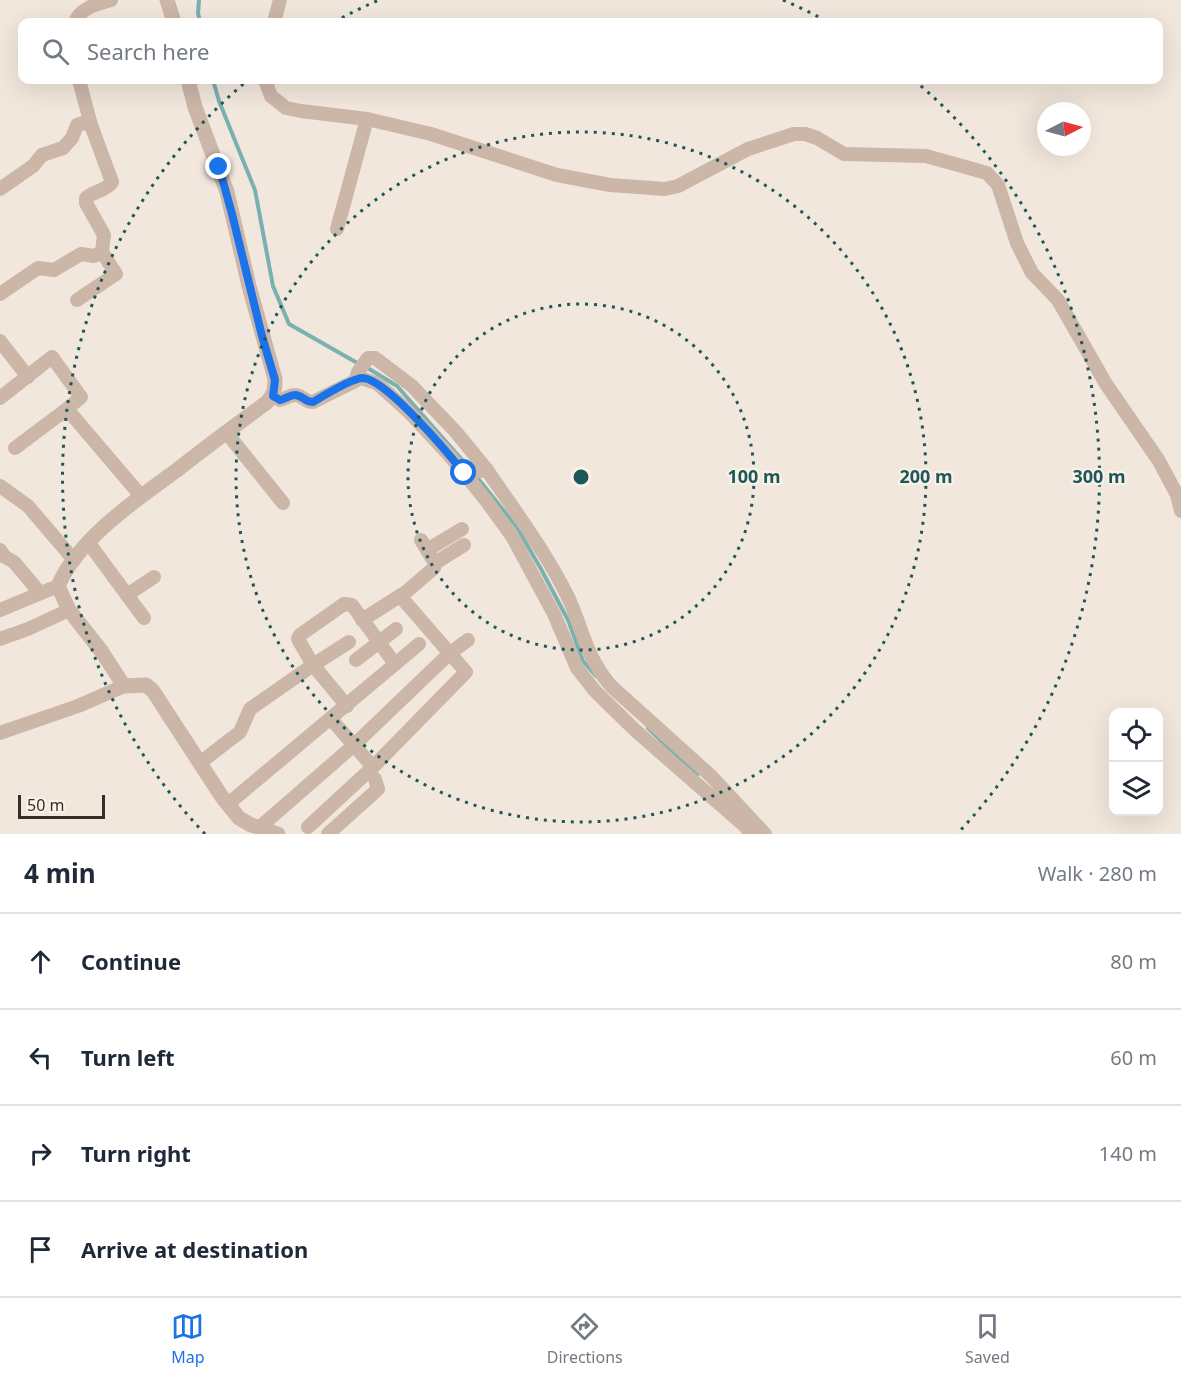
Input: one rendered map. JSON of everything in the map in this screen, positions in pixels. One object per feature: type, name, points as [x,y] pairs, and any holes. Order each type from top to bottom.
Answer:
[{"type":"street","points":[[76,18],[83,11],[111,0]]},
{"type":"street","points":[[167,0],[173,18]]},
{"type":"street","points":[[275,18],[280,0]]},
{"type":"street","points":[[77,300],[116,274],[102,252],[104,235],[86,203],[86,198],[90,194],[109,186],[111,177],[91,125],[80,84]]},
{"type":"street","points":[[0,610],[58,585],[80,552],[141,496],[273,396],[275,380],[249,286],[227,192],[195,107],[189,84]]},
{"type":"street","points":[[266,84],[271,96],[286,108],[367,119],[431,134],[557,175],[610,185],[665,189],[678,186],[748,148],[794,134],[805,134],[817,138],[844,154],[926,156],[987,172],[998,185],[1017,243],[1032,273],[1058,300],[1106,384],[1159,461],[1177,495],[1181,511]]},
{"type":"street","points":[[337,229],[367,119]]},
{"type":"street","points":[[0,189],[33,166],[42,155],[63,148],[72,138],[77,125],[83,123],[91,125]]},
{"type":"street","points":[[0,294],[38,268],[54,270],[74,256],[81,254],[94,256],[102,252]]},
{"type":"street","points":[[0,341],[28,377]]},
{"type":"street","points":[[0,398],[52,357],[87,393],[15,448]]},
{"type":"street","points":[[273,396],[280,400],[294,394],[308,402],[313,402],[375,358],[412,386],[456,432],[486,471],[523,539],[577,668],[595,691],[636,731],[746,827],[750,834]]},
{"type":"street","points":[[362,368],[367,379],[391,395],[417,421],[523,539],[567,596],[585,644],[602,675],[611,686],[711,776],[765,834]]},
{"type":"street","points":[[67,409],[141,496]]},
{"type":"street","points":[[226,432],[283,503]]},
{"type":"street","points":[[466,473],[486,471]]},
{"type":"street","points":[[0,486],[28,506],[127,595],[144,618]]},
{"type":"street","points":[[435,563],[424,545],[462,529]]},
{"type":"street","points":[[362,620],[400,596],[434,568],[435,563],[464,545]]},
{"type":"street","points":[[0,550],[5,557],[14,562],[40,593]]},
{"type":"street","points":[[127,595],[154,577]]},
{"type":"street","points":[[58,585],[69,610],[102,652],[124,686]]},
{"type":"street","points":[[308,827],[374,773],[466,672],[400,596]]},
{"type":"street","points":[[346,706],[313,665],[298,639],[300,636],[344,604],[352,605],[395,664]]},
{"type":"street","points":[[0,639],[69,610]]},
{"type":"street","points":[[356,660],[396,629]]},
{"type":"street","points":[[260,827],[353,746],[450,653],[468,640]]},
{"type":"street","points":[[201,762],[240,732],[250,709],[349,642]]},
{"type":"street","points":[[228,804],[419,644]]},
{"type":"street","points":[[0,733],[78,706],[124,686],[150,687],[239,818],[251,825],[278,834]]},
{"type":"street","points":[[328,834],[378,789],[374,773],[331,719]]},
{"type":"waterway","points":[[199,0],[199,18]]},
{"type":"waterway","points":[[214,84],[255,190],[273,286],[289,324],[359,364]]},
{"type":"waterway","points":[[366,367],[397,386],[471,470]]},
{"type":"waterway","points":[[476,476],[516,526],[568,620],[583,661],[596,676]]},
{"type":"waterway","points":[[648,728],[697,775]]},
{"type":"route","points":[[219,167],[275,380],[273,396],[280,400],[294,394],[308,402],[313,402],[356,379],[367,379],[378,384],[409,412],[464,473]]}]
